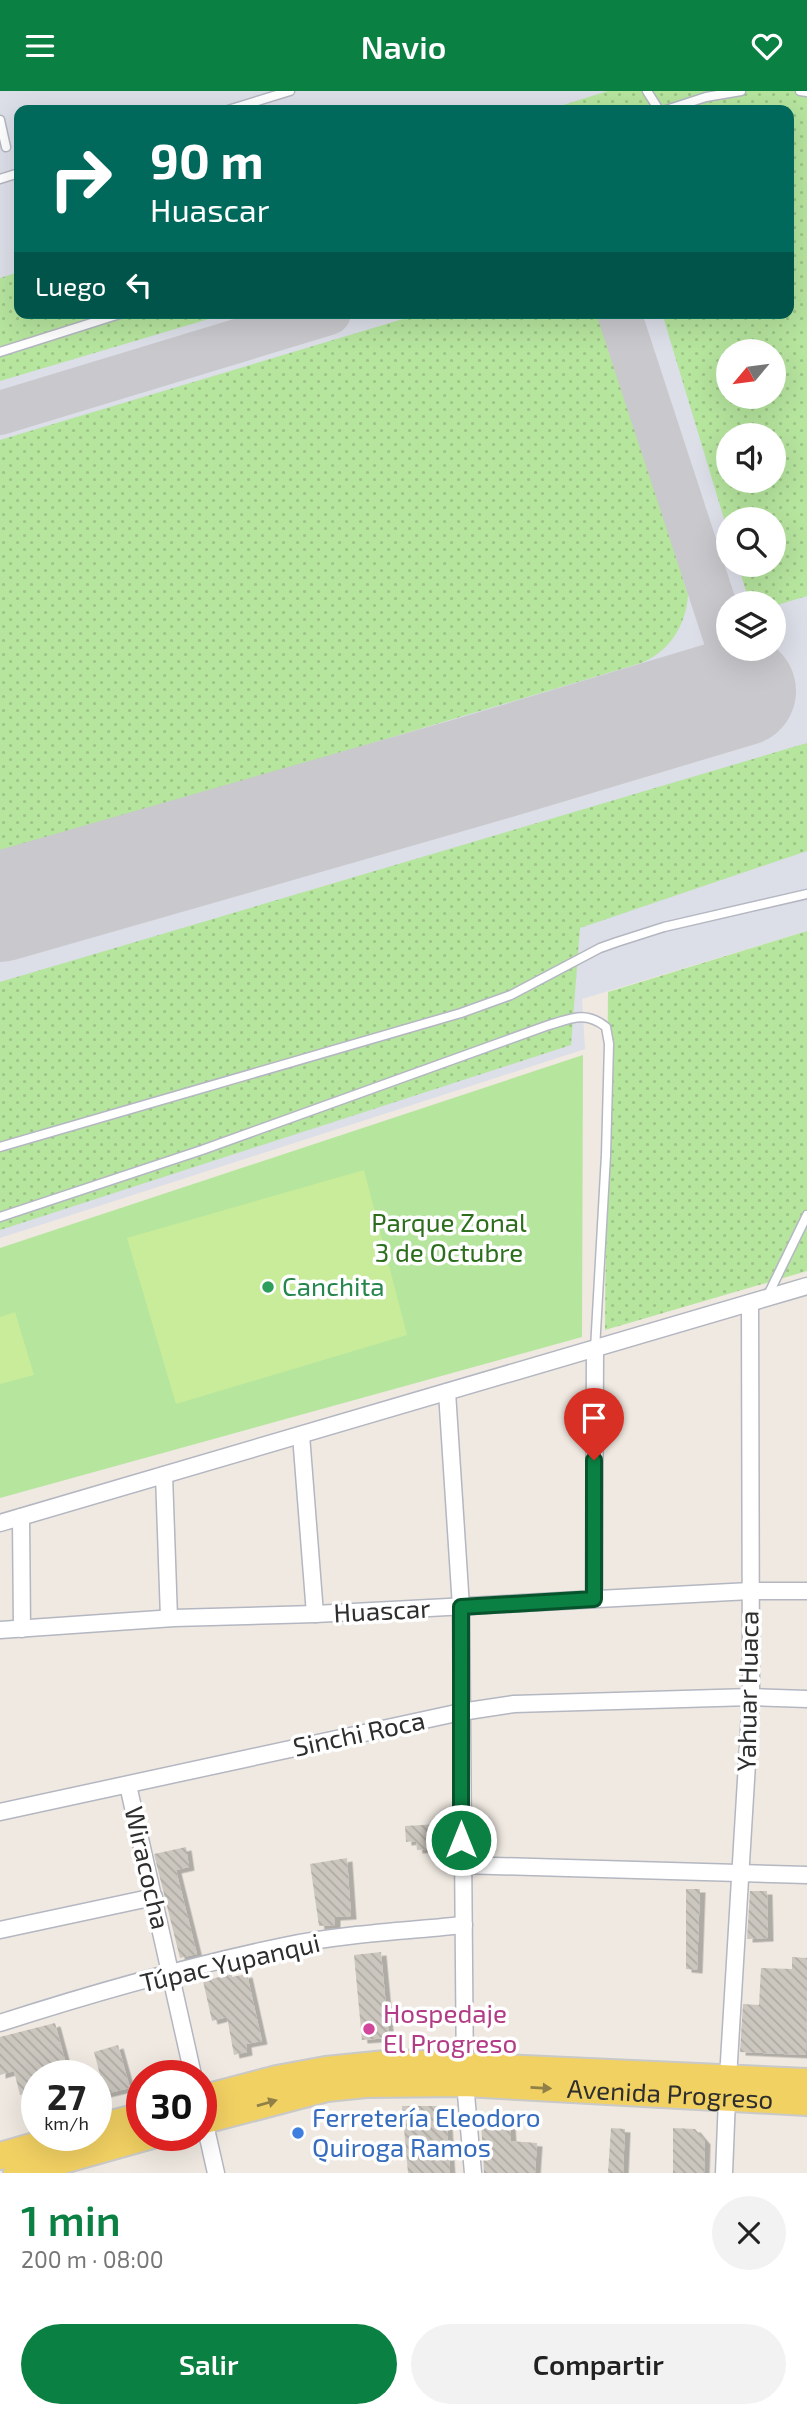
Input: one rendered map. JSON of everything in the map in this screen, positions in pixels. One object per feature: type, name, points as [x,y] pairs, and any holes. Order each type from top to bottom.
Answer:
[{"type":"main road","name":"Avenida Progreso","points":[[217,2111],[327,2088],[465,2074],[728,2088],[807,2102]]},
{"type":"main road","name":"Avenida Progreso","points":[[728,2088],[807,2082]]},
{"type":"main road","points":[[17,2173],[44,2169],[126,2143]]},
{"type":"main road","points":[[0,2155],[21,2149]]},
{"type":"street","points":[[0,1523],[807,1286]]},
{"type":"street","name":"Yahuar Huaca","points":[[724,2173],[751,1697],[750,1303]]},
{"type":"street","points":[[594,1599],[595,1349]]},
{"type":"street","points":[[447,1392],[461,1607],[461,1865],[465,2074],[473,2173]]},
{"type":"street","points":[[301,1435],[315,1614]]},
{"type":"street","points":[[164,1475],[169,1618]]},
{"type":"street","points":[[20,1517],[22,1629]]},
{"type":"street","name":"Huascar","points":[[0,1630],[169,1618],[315,1614],[750,1591],[807,1591]]},
{"type":"street","name":"Sinchi Roca","points":[[0,1812],[461,1712],[514,1704],[751,1697],[807,1699]]},
{"type":"street","name":"Wiracocha","points":[[128,1784],[190,2060]]},
{"type":"street","points":[[461,1865],[807,1875]]},
{"type":"street","points":[[0,1930],[154,1897]]},
{"type":"street","name":"Túpac Yupanqui","points":[[0,2023],[171,1974],[286,1946],[366,1934],[464,1925]]},
{"type":"street","points":[[211,2151],[216,2173]]},
{"type":"lane","points":[[244,105],[290,91]]},
{"type":"lane","points":[[681,105],[706,97],[741,91]]},
{"type":"lane","points":[[800,91],[807,92]]},
{"type":"lane","points":[[0,120],[6,147]]},
{"type":"lane","points":[[0,352],[104,319]]},
{"type":"lane","points":[[0,1147],[461,1013],[511,995],[600,949],[664,927],[807,894]]},
{"type":"lane","points":[[0,1217],[202,1150],[546,1026],[588,1017],[596,1019],[606,1027],[609,1044],[606,1156],[595,1349]]},
{"type":"lane","points":[[767,1298],[807,1215]]},
{"type":"shaded area","points":[[0,91],[807,91],[807,931],[582,999],[585,1049],[0,1238]]},
{"type":"green space","points":[[608,91],[807,91],[807,596],[786,602],[786,591],[746,591],[742,577],[786,577],[786,507],[720,507],[716,493],[786,493],[786,423],[716,423],[716,492],[664,319],[794,319],[794,105],[563,105]]},
{"type":"green space","points":[[14,274],[14,319],[209,319],[0,381],[0,278]]},
{"type":"green space","points":[[403,319],[601,319],[608,334],[688,595],[687,606],[674,637],[658,653],[638,664],[0,854],[0,440]]},
{"type":"green space","points":[[807,743],[807,851],[580,928],[571,1045],[0,1230],[0,982]]},
{"type":"green space","points":[[807,931],[807,1271],[605,1330],[608,992]]},
{"type":"green space","name":"Parque Zonal 3 de Octubre","points":[[583,1055],[582,1337],[0,1498],[0,1248]]},
{"type":"green space","name":"Canchita","points":[[364,1170],[407,1335],[176,1404],[127,1238]]},
{"type":"green space","points":[[15,1312],[34,1375],[0,1384],[0,1317]]},
{"type":"building","points":[[439,1824],[441,1848],[417,1850],[416,1841],[406,1842],[405,1826]]},
{"type":"building","points":[[186,1847],[189,1867],[176,1870],[197,1954],[180,1958],[154,1854]]},
{"type":"building","points":[[347,1858],[351,1916],[335,1917],[335,1925],[319,1926],[310,1864]]},
{"type":"building","points":[[686,1889],[700,1889],[697,1970],[686,1969]]},
{"type":"building","points":[[750,1891],[767,1891],[768,1938],[747,1939]]},
{"type":"building","points":[[381,1952],[389,2038],[362,2040],[354,1955]]},
{"type":"building","points":[[792,1957],[807,1958],[806,2055],[740,2052],[743,2004],[759,2005],[761,1968],[792,1969]]},
{"type":"building","points":[[232,1974],[232,1977],[247,1974],[262,2041],[246,2044],[247,2052],[234,2055],[227,2017],[212,2021],[203,1981]]},
{"type":"building","points":[[55,2023],[65,2060],[21,2060],[20,2095],[14,2071],[0,2075],[0,2037]]},
{"type":"building","points":[[118,2045],[126,2074],[126,2089],[112,2092],[112,2060],[96,2060],[94,2052]]},
{"type":"building","points":[[402,2106],[446,2106],[450,2173],[408,2173]]},
{"type":"building","points":[[481,2121],[510,2121],[511,2141],[537,2143],[535,2173],[484,2173]]},
{"type":"building","points":[[611,2128],[625,2129],[623,2173],[608,2173]]},
{"type":"building","points":[[673,2128],[695,2129],[705,2141],[704,2173],[673,2173]]},
{"type":"taxiway","points":[[0,413],[309,319]]},
{"type":"taxiway","points":[[621,319],[716,609]]},
{"type":"taxiway","points":[[732,661],[741,691]]},
{"type":"runway","points":[[0,907],[741,691]]},
{"type":"place","name":"Canchita","points":[[268,1287]]},
{"type":"place","name":"Hospedaje El Progreso","points":[[369,2029]]},
{"type":"place","name":"Ferretería Eleodoro Quiroga Ramos","points":[[298,2133]]},
{"type":"route","points":[[461,1840],[461,1607],[594,1599],[594,1460]]}]
